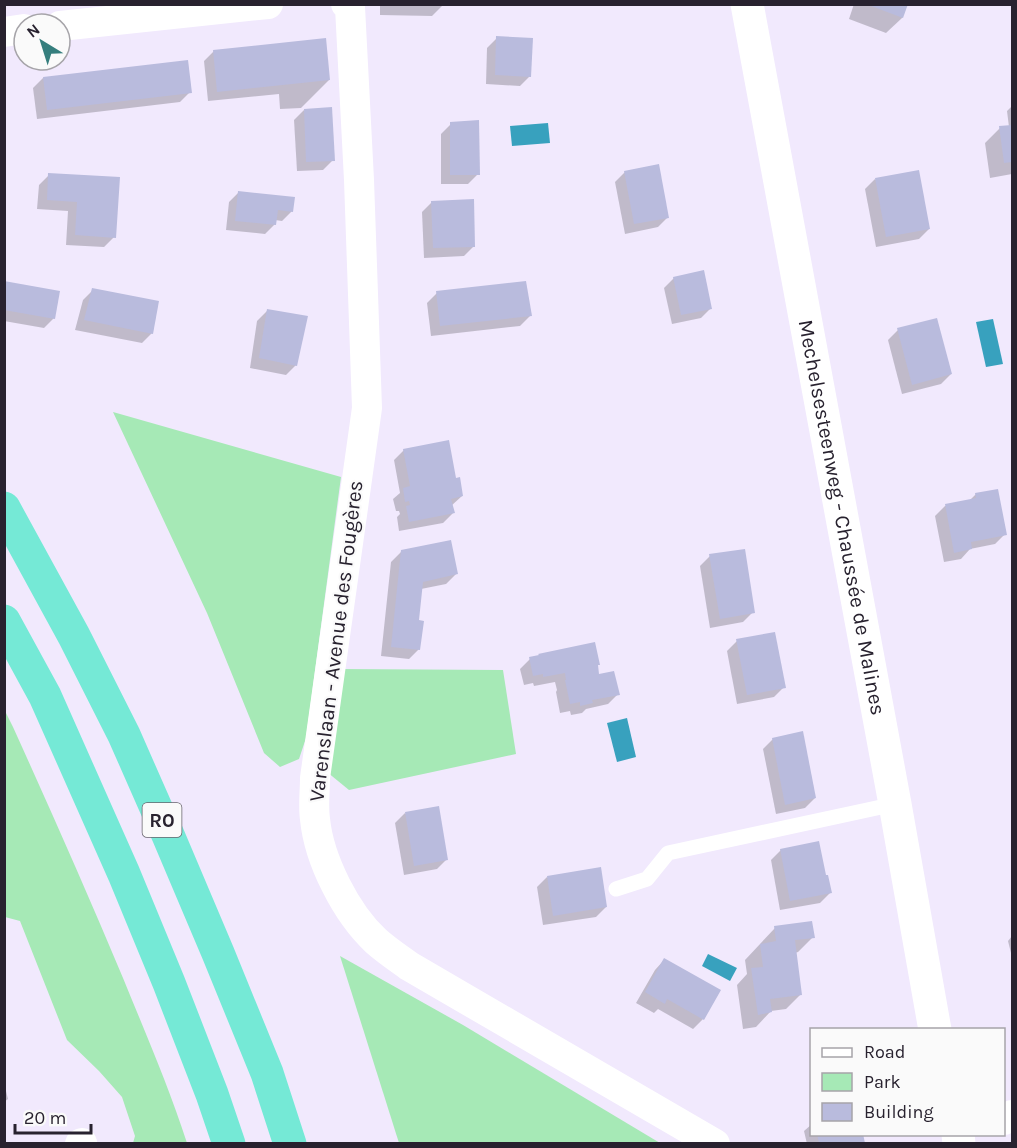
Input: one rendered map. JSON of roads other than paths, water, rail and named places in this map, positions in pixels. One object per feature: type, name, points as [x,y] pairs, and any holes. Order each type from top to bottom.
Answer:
[{"type":"highway","name":"R0","points":[[4,508],[75,636],[128,745],[267,1073],[290,1143]]},
{"type":"highway","points":[[4,621],[45,696],[124,874],[170,983],[229,1143]]},
{"type":"main road","name":"Mechelsesteenweg - Chaussée de Malines","points":[[747,4],[935,1028]]},
{"type":"street","points":[[72,25],[268,4]]},
{"type":"street","name":"Varenslaan - Avenue des Fougères","points":[[346,4],[350,7],[354,76],[367,408],[315,778],[315,820],[323,855],[334,882],[351,911],[376,941],[409,966],[715,1143]]},
{"type":"lane","points":[[616,889],[648,879],[668,853],[895,804]]},
{"type":"water","points":[[548,123],[550,143],[512,146],[510,126]]},
{"type":"water","points":[[993,319],[1003,364],[986,367],[976,322]]},
{"type":"water","points":[[627,718],[636,757],[617,762],[607,723]]},
{"type":"water","points":[[708,954],[737,968],[730,981],[702,966]]}]
